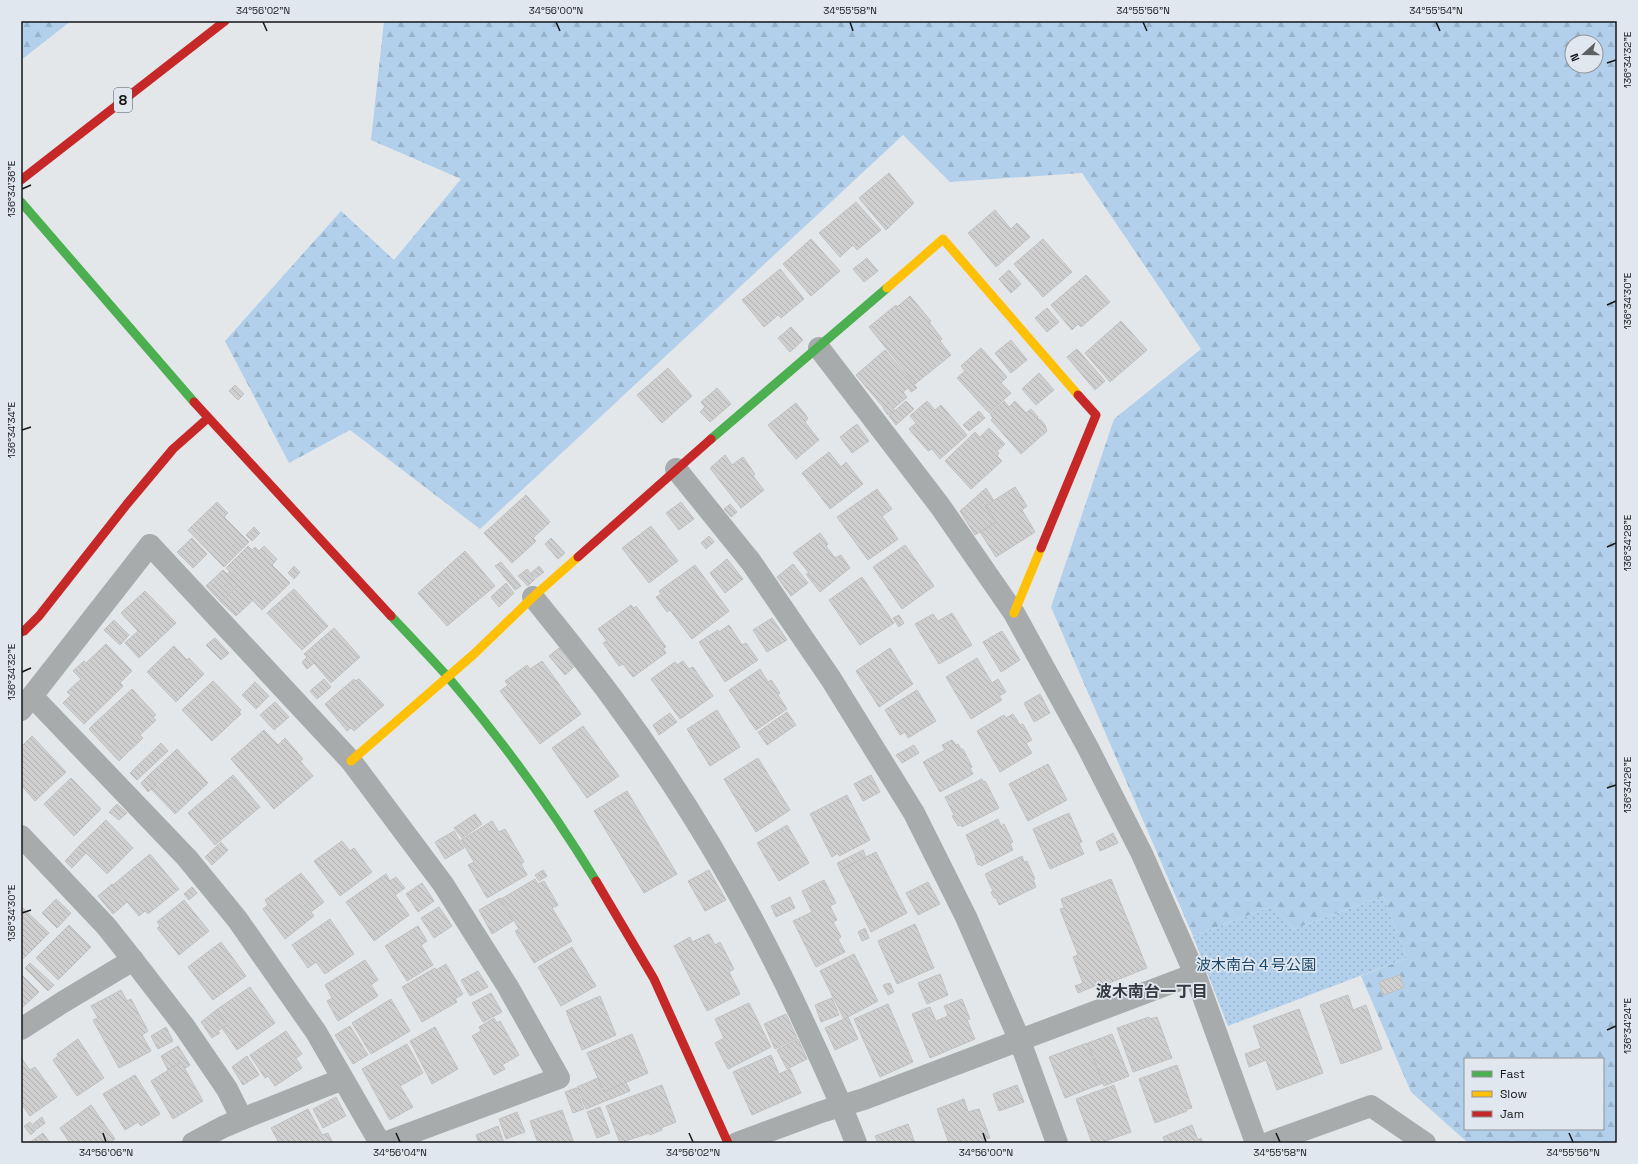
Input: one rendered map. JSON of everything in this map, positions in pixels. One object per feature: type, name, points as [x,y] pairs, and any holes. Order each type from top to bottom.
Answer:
[{"type":"street","name":"8","points":[[21,180],[225,21]]},
{"type":"street","points":[[21,202],[208,418],[447,676],[510,754],[567,834],[619,918],[654,979],[728,1143]]},
{"type":"street","points":[[351,761],[474,654],[533,597],[676,469],[819,348],[943,239],[1096,415],[1014,613]]},
{"type":"street","points":[[819,348],[940,506],[1014,613],[1087,746],[1142,854],[1195,974],[1256,1143]]},
{"type":"street","points":[[21,632],[24,631],[39,616],[126,504],[173,449],[208,418]]},
{"type":"street","points":[[676,469],[751,562],[831,679],[914,813],[966,917],[1020,1040],[1057,1143]]},
{"type":"street","points":[[380,1143],[307,1019],[237,919],[187,858],[27,703],[150,545],[351,761],[443,884],[508,987],[559,1078],[384,1143]]},
{"type":"street","points":[[533,597],[616,703],[678,791],[716,852],[788,986],[842,1105],[856,1143]]},
{"type":"street","points":[[21,836],[106,926],[133,960],[184,1026],[223,1083],[242,1119]]},
{"type":"street","points":[[21,1030],[63,1002],[133,960]]},
{"type":"street","points":[[737,1143],[842,1105],[864,1099],[1195,974]]},
{"type":"street","points":[[193,1143],[223,1127],[343,1079]]},
{"type":"street","points":[[1268,1143],[1371,1106],[1426,1143]]},
{"type":"green space","points":[[21,21],[71,21],[21,60]]},
{"type":"green space","points":[[384,21],[1617,21],[1617,1143],[1468,1143],[1411,1092],[1361,976],[1407,958],[1383,896],[1294,929],[1273,906],[1193,936],[1051,607],[1114,419],[1201,349],[1082,173],[950,182],[903,135],[480,529],[350,430],[289,463],[225,341],[341,211],[394,260],[461,179],[371,140]]},
{"type":"green space","name":"波木南台４号公園","points":[[1383,896],[1407,958],[1228,1026],[1193,936],[1273,906],[1294,929]]},
{"type":"building","points":[[889,173],[914,203],[886,230],[859,198]]},
{"type":"building","points":[[856,202],[881,230],[857,250],[853,245],[840,257],[819,233]]},
{"type":"building","points":[[995,210],[1011,229],[1017,223],[1030,237],[996,267],[968,233]]},
{"type":"building","points":[[811,239],[840,271],[811,296],[783,264]]},
{"type":"building","points":[[1043,239],[1072,272],[1043,297],[1014,264]]},
{"type":"building","points":[[867,258],[878,271],[864,282],[853,269]]},
{"type":"building","points":[[780,269],[804,299],[781,318],[778,315],[764,327],[742,300]]},
{"type":"building","points":[[1009,270],[1021,284],[1011,293],[999,279]]},
{"type":"building","points":[[1086,275],[1110,302],[1081,327],[1078,324],[1072,330],[1051,305]]},
{"type":"building","points":[[910,296],[931,321],[929,322],[942,339],[940,341],[951,355],[915,384],[869,327],[896,305],[897,307]]},
{"type":"building","points":[[1047,308],[1059,322],[1047,332],[1035,318]]},
{"type":"building","points":[[1121,321],[1147,350],[1110,382],[1085,353]]},
{"type":"building","points":[[791,327],[803,340],[790,352],[778,338]]},
{"type":"building","points":[[1011,340],[1027,360],[1011,373],[995,353]]},
{"type":"building","points":[[981,348],[1007,377],[1001,383],[1011,393],[989,413],[957,378],[965,371],[961,366]]},
{"type":"building","points":[[1077,349],[1105,381],[1095,390],[1067,357]]},
{"type":"building","points":[[885,350],[917,388],[911,392],[908,388],[903,392],[907,397],[894,408],[889,403],[884,408],[856,375]]},
{"type":"building","points":[[668,368],[692,396],[662,423],[637,395]]},
{"type":"building","points":[[1039,373],[1054,390],[1036,405],[1022,389]]},
{"type":"building","points":[[235,385],[244,394],[238,400],[229,391]]},
{"type":"building","points":[[717,388],[731,404],[710,422],[700,412],[705,407],[701,402]]},
{"type":"building","points":[[906,401],[914,409],[896,425],[889,416]]},
{"type":"building","points":[[927,401],[935,410],[941,405],[967,435],[940,459],[932,449],[928,451],[909,429],[916,423],[910,416]]},
{"type":"building","points":[[1004,401],[1009,407],[1015,401],[1026,413],[1031,409],[1038,417],[1036,418],[1041,420],[1045,425],[1047,431],[1021,454],[991,420],[993,418],[990,414]]},
{"type":"building","points":[[796,403],[808,418],[805,422],[819,440],[796,459],[768,425]]},
{"type":"building","points":[[889,403],[895,410],[888,415],[883,408]]},
{"type":"building","points":[[979,411],[985,418],[969,431],[963,425]]},
{"type":"building","points":[[857,424],[869,441],[852,453],[840,437]]},
{"type":"building","points":[[989,428],[1005,444],[997,451],[982,435]]},
{"type":"building","points":[[975,432],[980,437],[982,435],[999,453],[997,456],[1002,461],[971,489],[945,461]]},
{"type":"building","points":[[829,452],[841,467],[846,462],[863,484],[830,509],[802,473]]},
{"type":"building","points":[[725,455],[732,465],[743,457],[755,474],[753,476],[764,490],[741,508],[710,468]]},
{"type":"building","points":[[1015,487],[1027,506],[1022,510],[1035,532],[996,557],[980,532],[996,522],[985,506]]},
{"type":"building","points":[[986,488],[994,501],[985,506],[996,522],[975,535],[960,511]]},
{"type":"building","points":[[877,489],[892,509],[882,516],[898,539],[868,560],[837,517]]},
{"type":"building","points":[[526,495],[550,522],[533,538],[536,541],[512,563],[484,533]]},
{"type":"building","points":[[217,502],[228,513],[224,517],[249,542],[224,567],[188,530]]},
{"type":"building","points":[[681,502],[694,519],[679,530],[666,513]]},
{"type":"building","points":[[730,504],[737,512],[731,517],[724,509]]},
{"type":"building","points":[[651,526],[678,561],[649,583],[622,548]]},
{"type":"building","points":[[254,527],[260,533],[252,541],[246,535]]},
{"type":"building","points":[[820,533],[828,544],[826,546],[835,558],[841,555],[850,568],[820,592],[806,574],[809,573],[793,553]]},
{"type":"building","points":[[709,536],[714,542],[706,549],[701,543]]},
{"type":"building","points":[[192,538],[207,554],[193,568],[177,552]]},
{"type":"building","points":[[551,538],[565,553],[558,559],[545,544]]},
{"type":"building","points":[[905,545],[934,586],[902,609],[873,567]]},
{"type":"building","points":[[248,546],[252,550],[255,547],[259,551],[264,546],[277,559],[272,565],[290,583],[262,610],[227,574],[230,572],[226,568]]},
{"type":"building","points":[[465,551],[495,586],[447,626],[418,593]]},
{"type":"building","points":[[727,559],[743,579],[725,593],[710,573]]},
{"type":"building","points":[[501,562],[521,586],[515,590],[495,566]]},
{"type":"building","points":[[793,564],[808,583],[791,596],[777,577]]},
{"type":"building","points":[[695,565],[729,611],[692,639],[670,610],[667,612],[656,597],[661,594],[659,591]]},
{"type":"building","points":[[294,566],[300,572],[294,579],[288,573]]},
{"type":"building","points":[[539,566],[544,572],[536,578],[531,573]]},
{"type":"building","points":[[527,569],[535,579],[528,586],[518,576]]},
{"type":"building","points":[[223,570],[238,585],[221,602],[206,586]]},
{"type":"building","points":[[862,577],[894,623],[860,645],[829,600]]},
{"type":"building","points":[[506,583],[514,593],[499,607],[491,597]]},
{"type":"building","points":[[238,585],[253,600],[236,616],[221,602]]},
{"type":"building","points":[[294,589],[328,626],[302,650],[267,613]]},
{"type":"building","points":[[145,591],[176,623],[139,658],[125,643],[138,631],[121,613]]},
{"type":"building","points":[[631,605],[634,608],[636,606],[666,647],[663,648],[666,653],[633,677],[623,664],[619,666],[603,643],[607,641],[598,629]]},
{"type":"building","points":[[952,613],[972,645],[939,664],[915,624],[933,614],[938,621]]},
{"type":"building","points":[[899,615],[904,623],[899,627],[893,618]]},
{"type":"building","points":[[772,618],[787,640],[767,652],[753,630]]},
{"type":"building","points":[[114,620],[129,635],[120,645],[104,630]]},
{"type":"building","points":[[729,625],[742,645],[746,643],[758,660],[725,682],[699,642]]},
{"type":"building","points":[[334,628],[360,657],[331,683],[314,663],[307,669],[302,662],[307,657],[304,654]]},
{"type":"building","points":[[1002,631],[1020,660],[1001,672],[983,642]]},
{"type":"building","points":[[215,638],[229,653],[221,660],[206,645]]},
{"type":"building","points":[[106,644],[132,671],[120,683],[123,686],[84,724],[63,703],[71,695],[67,692],[81,679],[73,671],[84,661],[86,663]]},
{"type":"building","points":[[174,646],[187,660],[189,658],[204,674],[176,702],[147,672]]},
{"type":"building","points":[[559,648],[574,667],[565,675],[549,656]]},
{"type":"building","points":[[890,648],[913,684],[879,707],[856,671]]},
{"type":"building","points":[[977,658],[992,683],[998,679],[1006,692],[999,696],[1002,700],[971,719],[946,677]]},
{"type":"building","points":[[542,661],[581,714],[540,744],[500,691],[508,685],[505,681],[527,665],[530,669]]},
{"type":"building","points":[[683,661],[689,669],[693,667],[713,696],[680,719],[651,679],[675,662],[677,665]]},
{"type":"building","points":[[760,669],[768,682],[771,680],[780,693],[778,695],[787,709],[756,730],[729,690]]},
{"type":"building","points":[[324,679],[331,687],[317,699],[310,691]]},
{"type":"building","points":[[354,679],[355,681],[359,679],[384,705],[354,731],[351,728],[347,731],[325,704]]},
{"type":"building","points":[[213,681],[241,710],[239,712],[241,714],[212,741],[182,710]]},
{"type":"building","points":[[255,682],[269,696],[256,709],[242,695]]},
{"type":"building","points":[[132,689],[156,715],[153,717],[156,720],[140,735],[143,738],[125,755],[95,723]]},
{"type":"building","points":[[917,690],[936,721],[908,738],[905,732],[900,735],[885,710]]},
{"type":"building","points":[[1040,694],[1050,713],[1034,722],[1024,703]]},
{"type":"building","points":[[275,702],[289,717],[274,730],[260,715]]},
{"type":"building","points":[[717,710],[740,747],[710,766],[687,729]]},
{"type":"building","points":[[787,712],[796,725],[767,745],[758,732]]},
{"type":"building","points":[[670,713],[677,722],[659,735],[653,725]]},
{"type":"building","points":[[1013,714],[1020,725],[1023,724],[1032,740],[1026,743],[1032,753],[1000,772],[977,731],[1004,715],[1006,718]]},
{"type":"building","points":[[95,723],[125,755],[119,761],[89,729]]},
{"type":"building","points":[[583,726],[619,776],[587,798],[552,748]]},
{"type":"building","points":[[264,730],[278,745],[285,738],[303,759],[300,761],[313,776],[274,809],[231,759]]},
{"type":"building","points":[[32,736],[66,772],[35,801],[21,785],[21,747]]},
{"type":"building","points":[[952,740],[956,745],[958,744],[961,749],[963,749],[972,767],[970,768],[973,774],[940,792],[923,762],[945,750],[942,745]]},
{"type":"building","points":[[161,743],[168,751],[137,780],[130,773]]},
{"type":"building","points":[[914,745],[919,753],[902,763],[896,755]]},
{"type":"building","points":[[177,749],[208,783],[175,814],[151,789],[156,784],[148,776]]},
{"type":"building","points":[[758,758],[790,810],[756,832],[724,779]]},
{"type":"building","points":[[1048,764],[1067,800],[1028,821],[1009,784]]},
{"type":"building","points":[[233,775],[260,807],[215,845],[188,813]]},
{"type":"building","points":[[871,775],[880,792],[863,801],[854,784]]},
{"type":"building","points":[[148,776],[156,784],[148,792],[141,783]]},
{"type":"building","points":[[71,778],[101,809],[74,836],[44,804]]},
{"type":"building","points":[[982,779],[983,782],[985,781],[999,808],[962,827],[961,825],[958,826],[952,816],[954,815],[945,797]]},
{"type":"building","points":[[627,791],[677,874],[644,893],[594,811]]},
{"type":"building","points":[[847,795],[870,840],[839,856],[838,853],[832,857],[810,814]]},
{"type":"building","points":[[117,804],[127,813],[119,820],[109,812]]},
{"type":"building","points":[[1069,813],[1082,842],[1079,843],[1084,854],[1050,869],[1033,829]]},
{"type":"building","points":[[475,814],[482,824],[462,838],[454,828]]},
{"type":"building","points":[[998,819],[1001,826],[1004,824],[1013,842],[1010,843],[1013,850],[981,866],[980,864],[978,865],[966,835]]},
{"type":"building","points":[[106,820],[133,848],[107,874],[79,846]]},
{"type":"building","points":[[492,821],[499,832],[505,829],[524,862],[521,864],[527,875],[487,898],[468,865],[474,862],[461,840]]},
{"type":"building","points":[[787,825],[809,863],[779,881],[757,843]]},
{"type":"building","points":[[454,831],[464,848],[445,859],[435,842]]},
{"type":"building","points":[[1113,833],[1118,843],[1100,851],[1096,842]]},
{"type":"building","points":[[342,841],[350,851],[354,848],[372,872],[340,896],[314,861]]},
{"type":"building","points":[[221,842],[228,850],[212,865],[205,857]]},
{"type":"building","points":[[79,846],[86,853],[72,868],[65,861]]},
{"type":"building","points":[[863,850],[866,857],[840,870],[837,863]]},
{"type":"building","points":[[876,852],[907,913],[871,932],[840,870]]},
{"type":"building","points":[[150,854],[179,889],[148,914],[145,911],[139,916],[113,885]]},
{"type":"building","points":[[1022,856],[1024,862],[1027,861],[1035,879],[1033,880],[1036,887],[999,905],[991,892],[993,891],[985,874]]},
{"type":"building","points":[[543,870],[547,876],[539,881],[535,875]]},
{"type":"building","points":[[709,870],[726,900],[705,911],[688,881]]},
{"type":"building","points":[[301,873],[324,902],[311,912],[314,916],[285,939],[263,909],[268,905],[265,900]]},
{"type":"building","points":[[386,874],[390,881],[396,877],[405,888],[395,895],[409,915],[374,941],[346,902]]},
{"type":"building","points":[[535,879],[538,884],[544,881],[558,905],[552,908],[572,941],[534,963],[515,931],[519,929],[501,899]]},
{"type":"building","points":[[1111,879],[1147,968],[1099,987],[1097,985],[1078,993],[1075,986],[1083,983],[1073,957],[1078,955],[1060,909],[1064,908],[1061,899]]},
{"type":"building","points":[[824,880],[836,903],[830,906],[837,920],[833,922],[841,937],[838,939],[845,952],[816,967],[793,921],[812,912],[802,891]]},
{"type":"building","points":[[928,882],[940,904],[918,915],[906,893]]},
{"type":"building","points":[[422,883],[434,901],[418,912],[406,894]]},
{"type":"building","points":[[112,884],[127,902],[113,914],[98,896]]},
{"type":"building","points":[[192,887],[197,893],[189,900],[184,894]]},
{"type":"building","points":[[790,897],[795,908],[776,917],[771,906]]},
{"type":"building","points":[[500,898],[513,921],[492,934],[479,910]]},
{"type":"building","points":[[56,899],[71,913],[57,928],[42,913]]},
{"type":"building","points":[[184,900],[209,931],[179,955],[157,928],[160,926],[157,922]]},
{"type":"building","points":[[21,906],[49,933],[23,959],[21,958]]},
{"type":"building","points":[[439,907],[452,926],[434,938],[421,918]]},
{"type":"building","points":[[330,919],[354,954],[325,974],[316,962],[308,968],[292,945]]},
{"type":"building","points":[[915,924],[934,968],[897,984],[878,941]]},
{"type":"building","points":[[69,925],[91,947],[58,980],[36,958]]},
{"type":"building","points":[[418,926],[427,941],[421,945],[433,965],[407,981],[385,946]]},
{"type":"building","points":[[865,928],[869,938],[862,941],[858,932]]},
{"type":"building","points":[[709,934],[715,945],[720,942],[734,969],[729,972],[740,994],[707,1011],[674,946],[690,937],[692,942]]},
{"type":"building","points":[[221,942],[246,976],[213,1000],[188,967]]},
{"type":"building","points":[[572,947],[596,986],[561,1006],[538,967]]},
{"type":"building","points":[[854,954],[878,1001],[844,1019],[820,971]]},
{"type":"building","points":[[365,960],[378,980],[371,985],[378,996],[338,1021],[327,1001],[332,998],[325,985]]},
{"type":"building","points":[[30,963],[54,985],[48,991],[25,968]]},
{"type":"building","points":[[446,964],[463,994],[455,999],[457,1002],[422,1022],[402,987],[435,968],[436,970]]},
{"type":"building","points":[[478,971],[488,987],[470,996],[461,980]]},
{"type":"building","points":[[21,974],[39,992],[21,1009]]},
{"type":"building","points":[[940,974],[948,995],[927,1004],[918,983]]},
{"type":"building","points":[[1400,975],[1404,988],[1383,995],[1379,982]]},
{"type":"building","points":[[890,983],[894,992],[888,995],[883,985]]},
{"type":"building","points":[[250,987],[275,1023],[237,1050],[222,1028],[227,1025],[216,1010]]},
{"type":"building","points":[[121,990],[127,1001],[131,999],[148,1031],[142,1035],[151,1051],[119,1068],[93,1020],[98,1018],[91,1006]]},
{"type":"building","points":[[491,993],[502,1012],[483,1022],[472,1003]]},
{"type":"building","points":[[1348,995],[1353,1010],[1366,1005],[1382,1049],[1341,1064],[1320,1005]]},
{"type":"building","points":[[600,996],[616,1035],[582,1050],[566,1011]]},
{"type":"building","points":[[832,998],[839,1015],[821,1022],[815,1005]]},
{"type":"building","points":[[391,999],[410,1031],[371,1054],[352,1023]]},
{"type":"building","points":[[962,999],[970,1019],[967,1020],[975,1039],[930,1058],[912,1014],[930,1007],[936,1021],[948,1016],[944,1006]]},
{"type":"building","points":[[749,1003],[771,1047],[728,1069],[715,1043],[724,1038],[715,1019]]},
{"type":"building","points":[[888,1004],[913,1062],[880,1077],[854,1019]]},
{"type":"building","points":[[1299,1009],[1323,1073],[1277,1090],[1266,1060],[1249,1067],[1245,1054],[1261,1048],[1253,1026]]},
{"type":"building","points":[[216,1010],[227,1025],[218,1031],[220,1033],[212,1038],[201,1022]]},
{"type":"building","points":[[786,1014],[797,1038],[775,1049],[764,1024]]},
{"type":"building","points":[[848,1017],[858,1039],[835,1050],[825,1028]]},
{"type":"building","points":[[1149,1017],[1150,1019],[1157,1017],[1172,1058],[1133,1072],[1117,1028]]},
{"type":"building","points":[[494,1018],[497,1023],[500,1021],[519,1055],[502,1065],[505,1069],[494,1075],[472,1036],[481,1031],[479,1027]]},
{"type":"building","points":[[350,1026],[368,1055],[353,1064],[335,1035]]},
{"type":"building","points":[[166,1027],[173,1041],[158,1049],[151,1036]]},
{"type":"building","points":[[435,1027],[458,1069],[432,1084],[410,1041]]},
{"type":"building","points":[[286,1031],[302,1054],[296,1058],[302,1068],[275,1086],[268,1076],[265,1078],[250,1055]]},
{"type":"building","points":[[632,1034],[648,1073],[604,1092],[587,1053]]},
{"type":"building","points":[[1112,1034],[1129,1076],[1104,1086],[1088,1043]]},
{"type":"building","points":[[78,1039],[104,1078],[77,1096],[53,1060],[58,1056],[57,1054]]},
{"type":"building","points":[[798,1039],[807,1059],[787,1069],[777,1050]]},
{"type":"building","points":[[1087,1043],[1103,1083],[1065,1098],[1049,1057]]},
{"type":"building","points":[[407,1044],[423,1073],[400,1086],[413,1107],[390,1120],[362,1069]]},
{"type":"building","points":[[178,1046],[190,1065],[184,1069],[181,1062],[168,1070],[161,1056]]},
{"type":"building","points":[[771,1055],[779,1074],[790,1069],[801,1093],[752,1115],[733,1072]]},
{"type":"building","points":[[247,1056],[259,1075],[243,1085],[232,1067]]},
{"type":"building","points":[[22,1059],[30,1070],[35,1067],[57,1097],[30,1116],[21,1103]]},
{"type":"building","points":[[181,1062],[203,1101],[173,1119],[151,1081]]},
{"type":"building","points":[[1177,1065],[1192,1108],[1155,1123],[1139,1079]]},
{"type":"building","points":[[135,1075],[160,1114],[141,1126],[138,1122],[125,1130],[103,1094]]},
{"type":"building","points":[[598,1078],[604,1092],[626,1082],[630,1091],[586,1109],[577,1087]]},
{"type":"building","points":[[662,1085],[676,1122],[661,1128],[662,1130],[650,1135],[649,1133],[620,1143],[606,1106]]},
{"type":"building","points":[[1017,1085],[1024,1102],[999,1111],[993,1094]]},
{"type":"building","points":[[1114,1085],[1131,1132],[1100,1143],[1092,1143],[1076,1099]]},
{"type":"building","points":[[576,1088],[584,1109],[573,1113],[565,1092]]},
{"type":"building","points":[[336,1097],[346,1116],[323,1128],[313,1109]]},
{"type":"building","points":[[964,1099],[968,1112],[979,1109],[990,1138],[983,1140],[984,1143],[949,1143],[937,1109]]},
{"type":"building","points":[[91,1105],[115,1139],[109,1143],[70,1143],[60,1128]]},
{"type":"building","points":[[600,1107],[610,1133],[597,1138],[587,1112]]},
{"type":"building","points":[[308,1109],[322,1135],[328,1133],[333,1143],[279,1143],[271,1128]]},
{"type":"building","points":[[562,1110],[574,1143],[538,1143],[530,1121]]},
{"type":"building","points":[[517,1112],[525,1132],[506,1139],[499,1119]]},
{"type":"building","points":[[42,1117],[45,1123],[37,1129],[33,1124]]},
{"type":"building","points":[[30,1122],[36,1130],[31,1135],[24,1126]]},
{"type":"building","points":[[908,1124],[915,1143],[878,1143],[875,1136]]},
{"type":"building","points":[[1192,1125],[1198,1140],[1201,1138],[1203,1143],[1165,1143],[1163,1137]]},
{"type":"building","points":[[498,1126],[504,1143],[479,1143],[476,1135]]},
{"type":"building","points":[[43,1133],[50,1143],[29,1143]]},
{"type":"traffic: fast","points":[[21,202],[194,402]]},
{"type":"traffic: fast","points":[[711,439],[887,288]]},
{"type":"traffic: fast","points":[[391,616],[447,676],[507,750],[544,801],[596,881]]},
{"type":"traffic: slow","points":[[887,288],[943,239],[1078,395]]},
{"type":"traffic: slow","points":[[1014,613],[1041,548]]},
{"type":"traffic: slow","points":[[351,761],[474,654],[533,597],[578,557]]},
{"type":"traffic: jam","points":[[21,180],[225,21]]},
{"type":"traffic: jam","points":[[1041,548],[1096,415],[1078,395]]},
{"type":"traffic: jam","points":[[194,402],[391,616]]},
{"type":"traffic: jam","points":[[21,632],[24,631],[39,616],[127,504],[173,449],[208,418]]},
{"type":"traffic: jam","points":[[578,557],[711,439]]},
{"type":"traffic: jam","points":[[596,881],[654,979],[728,1143]]},
{"type":"district","name":"波木南台一丁目","points":[[1152,991]]}]
